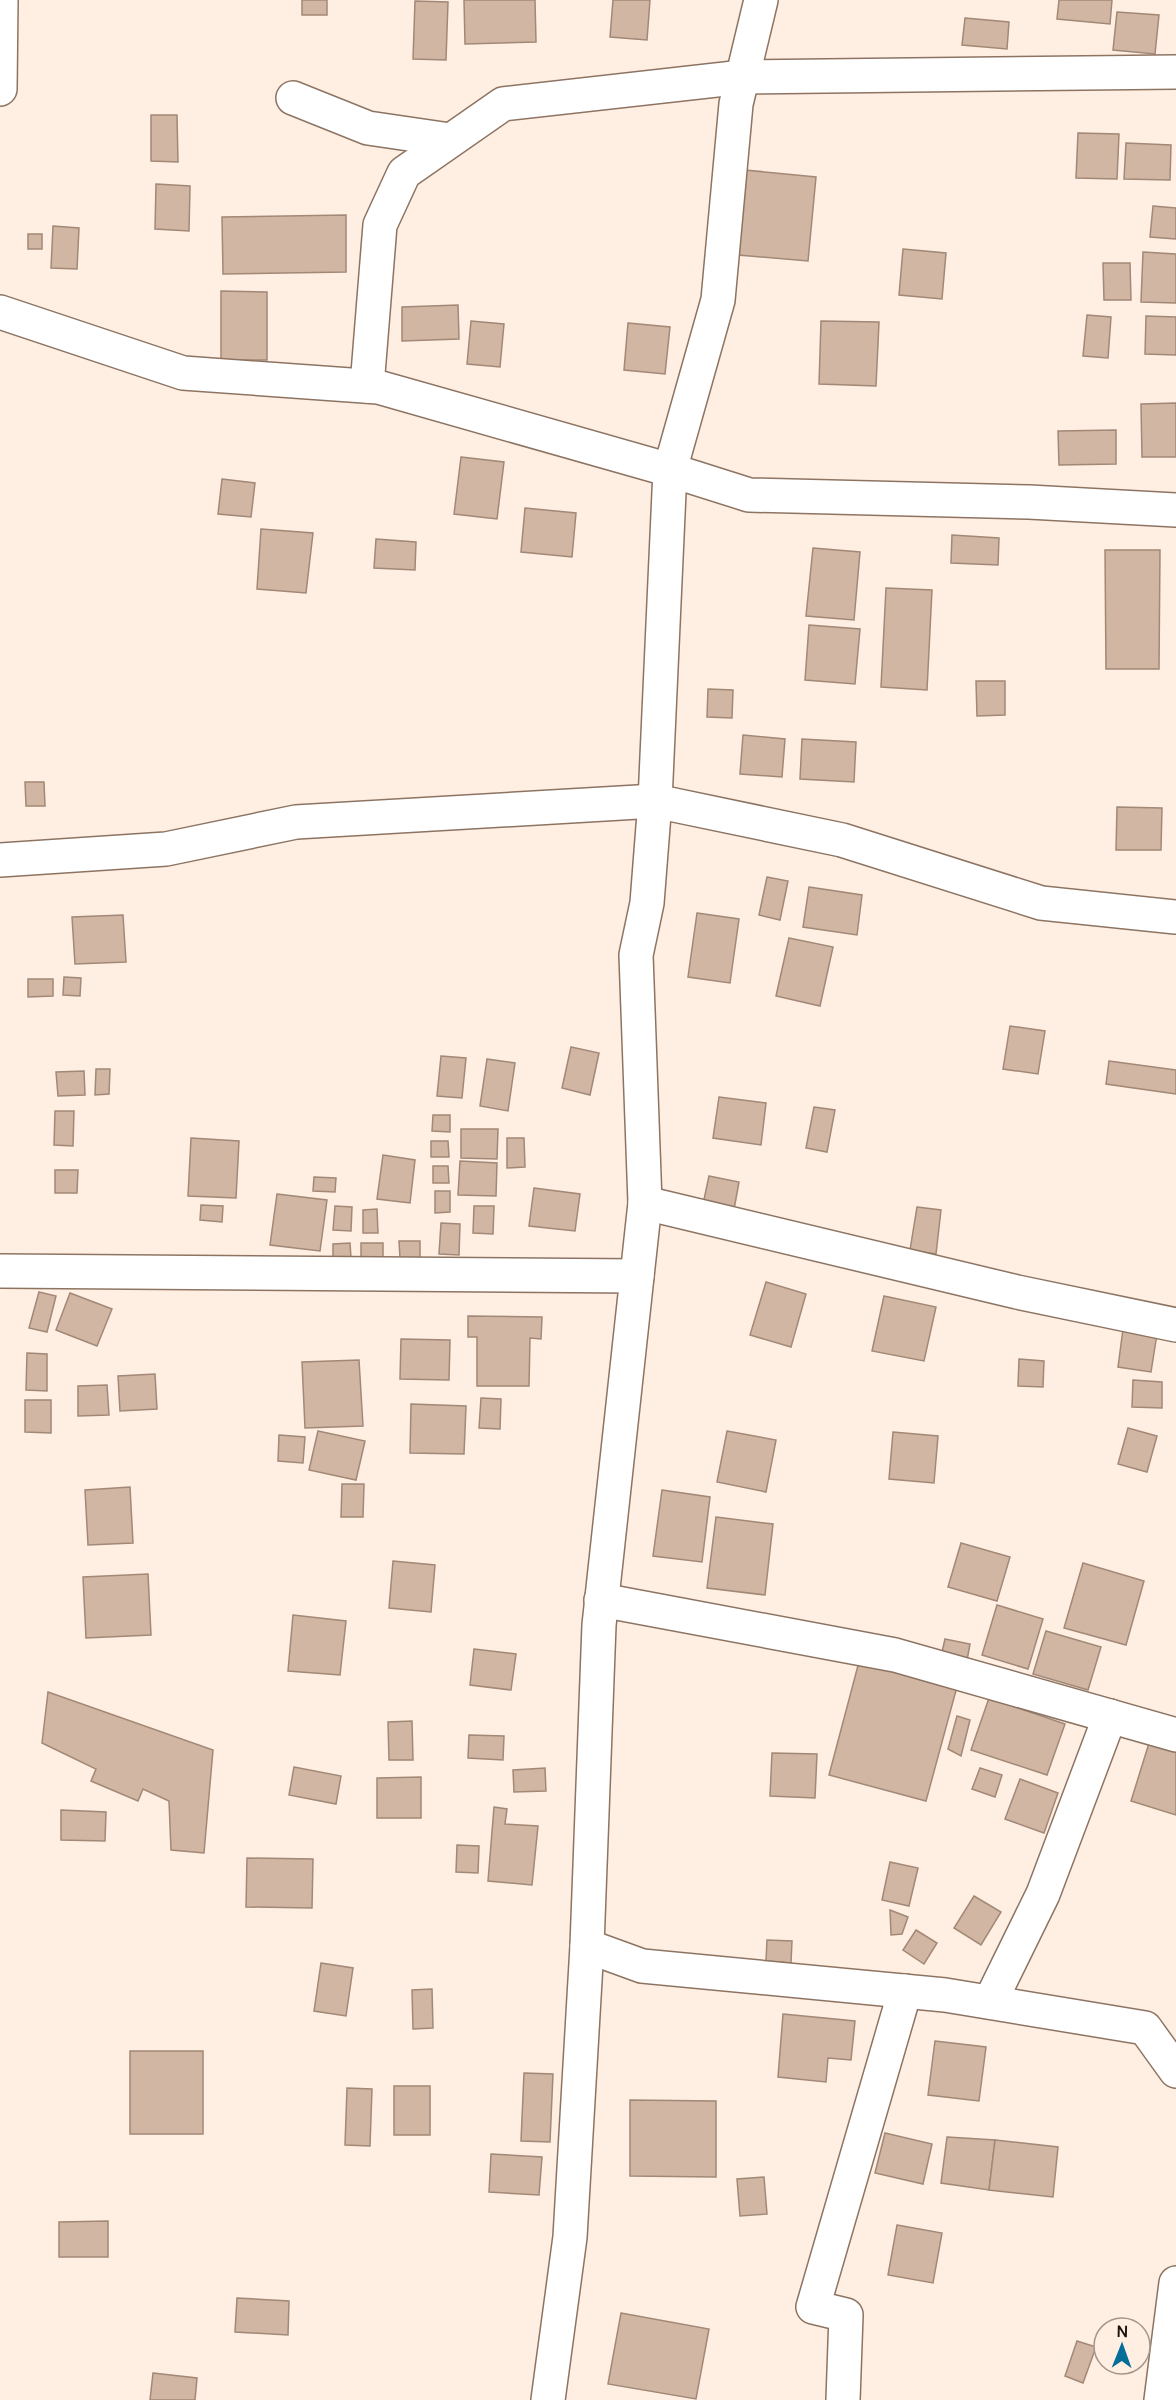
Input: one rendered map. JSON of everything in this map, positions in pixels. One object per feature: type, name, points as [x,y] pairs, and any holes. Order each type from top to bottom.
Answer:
[{"type":"street","points":[[0,89],[1,0]]},
{"type":"street","points":[[548,2400],[570,2237],[587,1946],[598,1625],[645,1203],[636,955],[647,903],[655,801],[670,470],[718,300],[736,104],[761,0]]},
{"type":"street","points":[[367,386],[380,225],[404,173],[503,104],[742,77],[1176,72]]},
{"type":"street","points":[[293,98],[368,128],[450,140]]},
{"type":"street","points":[[0,312],[183,373],[378,387],[670,470],[749,495],[1029,502],[1176,510]]},
{"type":"street","points":[[0,860],[166,849],[296,822],[655,801],[842,840],[1041,903],[1176,917]]},
{"type":"street","points":[[645,1203],[1017,1292],[1176,1325]]},
{"type":"street","points":[[0,1271],[637,1276]]},
{"type":"street","points":[[602,1600],[895,1654],[1176,1735]]},
{"type":"street","points":[[990,2002],[1042,1894],[1110,1716]]},
{"type":"street","points":[[587,1946],[642,1966],[905,1991],[990,2002],[1145,2028],[1175,2068]]},
{"type":"street","points":[[843,2400],[846,2315],[813,2307],[905,1991]]},
{"type":"street","points":[[1161,2400],[1176,2283]]},
{"type":"building","points":[[302,0],[327,0],[327,15],[302,15]]},
{"type":"building","points":[[464,0],[535,0],[536,42],[465,44]]},
{"type":"building","points":[[613,0],[650,0],[647,40],[610,37]]},
{"type":"building","points":[[1059,0],[1112,0],[1110,24],[1057,19]]},
{"type":"building","points":[[415,1],[448,2],[446,60],[413,59]]},
{"type":"building","points":[[1117,12],[1159,15],[1155,54],[1113,50]]},
{"type":"building","points":[[965,18],[1009,22],[1007,49],[962,45]]},
{"type":"building","points":[[151,115],[177,115],[178,162],[151,161]]},
{"type":"building","points":[[1078,133],[1119,134],[1117,179],[1076,178]]},
{"type":"building","points":[[1126,143],[1171,145],[1170,180],[1124,179]]},
{"type":"building","points":[[745,170],[816,177],[808,261],[738,255]]},
{"type":"building","points":[[156,184],[190,186],[189,231],[155,229]]},
{"type":"building","points":[[1153,206],[1176,208],[1176,239],[1150,237]]},
{"type":"building","points":[[346,215],[346,272],[223,274],[222,217]]},
{"type":"building","points":[[53,226],[79,228],[77,269],[51,268]]},
{"type":"building","points":[[28,234],[42,234],[42,249],[28,249]]},
{"type":"building","points":[[903,249],[946,253],[942,299],[899,295]]},
{"type":"building","points":[[1143,252],[1176,254],[1176,303],[1141,302]]},
{"type":"building","points":[[1103,263],[1130,263],[1131,300],[1104,300]]},
{"type":"building","points":[[221,291],[267,292],[267,360],[221,360]]},
{"type":"building","points":[[458,305],[459,339],[402,341],[402,307]]},
{"type":"building","points":[[1087,315],[1111,317],[1108,358],[1083,356]]},
{"type":"building","points":[[1146,316],[1176,317],[1176,355],[1145,354]]},
{"type":"building","points":[[471,321],[504,324],[500,367],[467,364]]},
{"type":"building","points":[[821,321],[879,322],[876,386],[819,384]]},
{"type":"building","points":[[628,323],[670,327],[665,374],[624,370]]},
{"type":"building","points":[[1176,403],[1176,457],[1142,457],[1141,404]]},
{"type":"building","points":[[1116,430],[1116,464],[1059,465],[1058,431]]},
{"type":"building","points":[[461,457],[504,462],[497,519],[454,514]]},
{"type":"building","points":[[222,479],[255,483],[251,517],[218,514]]},
{"type":"building","points":[[525,508],[576,513],[572,557],[521,552]]},
{"type":"building","points":[[261,529],[313,533],[306,593],[257,589]]},
{"type":"building","points":[[952,535],[999,538],[998,565],[951,563]]},
{"type":"building","points":[[376,539],[416,542],[415,570],[374,568]]},
{"type":"building","points":[[813,548],[860,552],[854,620],[806,616]]},
{"type":"building","points":[[1105,550],[1160,550],[1159,669],[1106,669]]},
{"type":"building","points":[[886,588],[932,590],[927,690],[881,687]]},
{"type":"building","points":[[809,625],[860,629],[855,684],[805,680]]},
{"type":"building","points":[[976,681],[1005,681],[1005,715],[977,716]]},
{"type":"building","points":[[708,689],[733,690],[732,718],[707,717]]},
{"type":"building","points":[[743,735],[785,739],[782,777],[740,774]]},
{"type":"building","points":[[802,739],[856,742],[854,782],[800,779]]},
{"type":"building","points":[[25,782],[44,782],[45,806],[26,806]]},
{"type":"building","points":[[1117,807],[1162,808],[1161,850],[1116,850]]},
{"type":"building","points":[[767,877],[788,881],[780,920],[759,915]]},
{"type":"building","points":[[809,887],[862,895],[857,935],[803,927]]},
{"type":"building","points":[[697,913],[739,919],[730,983],[688,977]]},
{"type":"building","points":[[123,915],[126,962],[75,964],[72,917]]},
{"type":"building","points":[[789,938],[833,947],[820,1006],[776,996]]},
{"type":"building","points":[[64,977],[81,978],[80,996],[63,995]]},
{"type":"building","points":[[28,979],[53,979],[53,996],[28,997]]},
{"type":"building","points":[[1010,1026],[1045,1031],[1038,1074],[1003,1069]]},
{"type":"building","points":[[571,1047],[599,1053],[590,1095],[562,1088]]},
{"type":"building","points":[[441,1056],[466,1058],[462,1098],[437,1096]]},
{"type":"building","points":[[487,1059],[515,1063],[508,1111],[480,1106]]},
{"type":"building","points":[[1109,1061],[1176,1070],[1176,1094],[1106,1084]]},
{"type":"building","points":[[96,1069],[110,1069],[109,1094],[95,1095]]},
{"type":"building","points":[[84,1071],[85,1095],[58,1096],[56,1072]]},
{"type":"building","points":[[719,1097],[766,1103],[761,1145],[713,1138]]},
{"type":"building","points":[[814,1107],[835,1110],[827,1152],[806,1148]]},
{"type":"building","points":[[55,1111],[74,1111],[73,1146],[54,1145]]},
{"type":"building","points":[[433,1115],[450,1115],[450,1132],[432,1131]]},
{"type":"building","points":[[461,1129],[498,1129],[497,1159],[461,1158]]},
{"type":"building","points":[[191,1138],[239,1141],[236,1198],[188,1196]]},
{"type":"building","points":[[507,1138],[524,1138],[525,1167],[507,1168]]},
{"type":"building","points":[[431,1141],[448,1141],[449,1157],[431,1157]]},
{"type":"building","points":[[383,1155],[415,1160],[410,1203],[377,1199]]},
{"type":"building","points":[[460,1161],[497,1163],[496,1196],[458,1195]]},
{"type":"building","points":[[433,1166],[448,1166],[449,1183],[433,1183]]},
{"type":"building","points":[[55,1170],[78,1170],[77,1193],[55,1193]]},
{"type":"building","points":[[709,1176],[739,1182],[733,1215],[702,1209]]},
{"type":"building","points":[[314,1177],[336,1178],[335,1192],[313,1191]]},
{"type":"building","points":[[534,1188],[580,1194],[575,1231],[529,1226]]},
{"type":"building","points":[[435,1191],[450,1191],[450,1212],[435,1213]]},
{"type":"building","points":[[277,1194],[327,1200],[320,1251],[270,1245]]},
{"type":"building","points":[[201,1205],[223,1206],[222,1222],[200,1220]]},
{"type":"building","points":[[335,1206],[352,1207],[351,1231],[333,1230]]},
{"type":"building","points":[[474,1206],[494,1206],[493,1234],[473,1233]]},
{"type":"building","points":[[917,1207],[941,1210],[936,1254],[910,1250]]},
{"type":"building","points":[[377,1209],[378,1233],[363,1233],[363,1210]]},
{"type":"building","points":[[441,1223],[460,1224],[459,1255],[439,1254]]},
{"type":"building","points":[[399,1241],[420,1241],[420,1258],[400,1258]]},
{"type":"building","points":[[350,1243],[351,1258],[333,1259],[333,1244]]},
{"type":"building","points":[[361,1243],[383,1243],[383,1257],[361,1257]]},
{"type":"building","points":[[766,1282],[806,1294],[791,1347],[750,1335]]},
{"type":"building","points":[[39,1292],[56,1296],[47,1332],[29,1328]]},
{"type":"building","points":[[70,1293],[112,1309],[97,1346],[56,1330]]},
{"type":"building","points":[[884,1296],[936,1307],[924,1361],[872,1351]]},
{"type":"building","points":[[468,1316],[542,1317],[541,1339],[530,1338],[529,1386],[477,1386],[477,1337],[468,1337]]},
{"type":"building","points":[[1123,1329],[1157,1334],[1151,1372],[1118,1367]]},
{"type":"building","points":[[401,1339],[450,1340],[449,1380],[400,1379]]},
{"type":"building","points":[[27,1353],[47,1354],[47,1391],[26,1390]]},
{"type":"building","points":[[1019,1359],[1044,1361],[1043,1387],[1018,1386]]},
{"type":"building","points":[[359,1360],[363,1426],[305,1428],[302,1362]]},
{"type":"building","points":[[155,1374],[157,1409],[120,1411],[118,1376]]},
{"type":"building","points":[[1133,1380],[1162,1382],[1162,1408],[1132,1407]]},
{"type":"building","points":[[107,1385],[109,1415],[78,1416],[78,1386]]},
{"type":"building","points":[[481,1398],[501,1399],[500,1429],[479,1428]]},
{"type":"building","points":[[25,1400],[51,1400],[51,1433],[25,1432]]},
{"type":"building","points":[[411,1404],[466,1406],[464,1454],[410,1453]]},
{"type":"building","points":[[1128,1428],[1157,1436],[1147,1472],[1118,1464]]},
{"type":"building","points":[[318,1431],[365,1441],[356,1480],[309,1470]]},
{"type":"building","points":[[727,1431],[776,1440],[766,1492],[717,1482]]},
{"type":"building","points":[[893,1432],[938,1436],[934,1483],[889,1479]]},
{"type":"building","points":[[279,1435],[305,1437],[303,1463],[278,1461]]},
{"type":"building","points":[[342,1484],[364,1484],[363,1517],[341,1517]]},
{"type":"building","points":[[130,1487],[133,1543],[88,1545],[85,1490]]},
{"type":"building","points":[[662,1490],[710,1497],[702,1562],[653,1556]]},
{"type":"building","points":[[716,1517],[773,1524],[765,1595],[707,1588]]},
{"type":"building","points":[[961,1543],[1010,1557],[997,1601],[948,1587]]},
{"type":"building","points":[[393,1561],[435,1565],[431,1612],[389,1608]]},
{"type":"building","points":[[1083,1563],[1144,1581],[1126,1645],[1064,1628]]},
{"type":"building","points":[[148,1574],[151,1635],[86,1638],[83,1577]]},
{"type":"building","points":[[997,1605],[1043,1619],[1028,1669],[982,1655]]},
{"type":"building","points":[[293,1615],[346,1621],[340,1675],[288,1671]]},
{"type":"building","points":[[1046,1631],[1101,1647],[1088,1690],[1033,1674]]},
{"type":"building","points":[[945,1639],[970,1644],[965,1671],[939,1665]]},
{"type":"building","points":[[474,1649],[516,1654],[511,1690],[470,1685]]},
{"type":"building","points":[[860,1658],[958,1683],[926,1801],[829,1775]]},
{"type":"building","points":[[48,1692],[213,1750],[204,1853],[171,1850],[169,1801],[143,1789],[138,1801],[91,1781],[96,1769],[42,1743]]},
{"type":"building","points":[[989,1698],[1065,1724],[1047,1775],[971,1750]]},
{"type":"building","points":[[957,1716],[970,1720],[961,1756],[948,1749]]},
{"type":"building","points":[[412,1721],[413,1760],[389,1760],[388,1722]]},
{"type":"building","points":[[469,1735],[504,1736],[503,1760],[468,1758]]},
{"type":"building","points":[[1150,1740],[1176,1747],[1176,1815],[1131,1801]]},
{"type":"building","points":[[772,1753],[817,1754],[815,1798],[770,1796]]},
{"type":"building","points":[[294,1767],[341,1776],[336,1804],[289,1795]]},
{"type":"building","points":[[545,1768],[546,1791],[514,1792],[513,1770]]},
{"type":"building","points":[[980,1768],[1002,1775],[995,1797],[972,1789]]},
{"type":"building","points":[[421,1777],[421,1818],[377,1818],[377,1778]]},
{"type":"building","points":[[1020,1779],[1058,1793],[1044,1833],[1005,1819]]},
{"type":"building","points":[[494,1807],[507,1809],[505,1824],[538,1826],[532,1885],[488,1881]]},
{"type":"building","points":[[61,1810],[106,1812],[105,1841],[61,1840]]},
{"type":"building","points":[[457,1845],[479,1846],[478,1873],[456,1872]]},
{"type":"building","points":[[247,1858],[313,1859],[312,1908],[246,1907]]},
{"type":"building","points":[[890,1862],[918,1868],[909,1906],[882,1900]]},
{"type":"building","points":[[974,1896],[1001,1912],[981,1945],[954,1928]]},
{"type":"building","points":[[890,1910],[908,1917],[902,1934],[891,1935]]},
{"type":"building","points":[[916,1930],[937,1943],[924,1964],[903,1950]]},
{"type":"building","points":[[767,1940],[792,1941],[791,1963],[766,1961]]},
{"type":"building","points":[[321,1963],[353,1968],[346,2016],[314,2011]]},
{"type":"building","points":[[432,1989],[433,2028],[413,2029],[412,1990]]},
{"type":"building","points":[[783,2014],[855,2021],[851,2060],[828,2058],[826,2082],[778,2077]]},
{"type":"building","points":[[935,2041],[986,2047],[979,2101],[928,2095]]},
{"type":"building","points":[[130,2051],[203,2051],[203,2134],[130,2134]]},
{"type":"building","points":[[524,2073],[553,2074],[550,2142],[521,2141]]},
{"type":"building","points":[[394,2086],[430,2086],[430,2135],[394,2135]]},
{"type":"building","points":[[347,2088],[372,2089],[370,2146],[345,2145]]},
{"type":"building","points":[[630,2100],[716,2101],[716,2177],[630,2176]]},
{"type":"building","points":[[885,2133],[932,2144],[923,2184],[875,2173]]},
{"type":"building","points":[[947,2137],[995,2140],[989,2190],[941,2183]]},
{"type":"building","points":[[995,2140],[1058,2147],[1053,2197],[989,2190]]},
{"type":"building","points":[[491,2154],[542,2157],[539,2195],[489,2192]]},
{"type":"building","points":[[764,2177],[767,2214],[740,2216],[737,2179]]},
{"type":"building","points":[[108,2221],[108,2257],[59,2257],[59,2222]]},
{"type":"building","points":[[897,2225],[942,2233],[933,2283],[888,2275]]},
{"type":"building","points":[[237,2298],[289,2301],[288,2335],[235,2332]]},
{"type":"building","points":[[621,2313],[709,2329],[696,2399],[608,2384]]},
{"type":"building","points":[[1077,2341],[1092,2346],[1092,2358],[1083,2383],[1065,2376]]},
{"type":"building","points":[[153,2373],[197,2378],[195,2400],[150,2400]]}]
